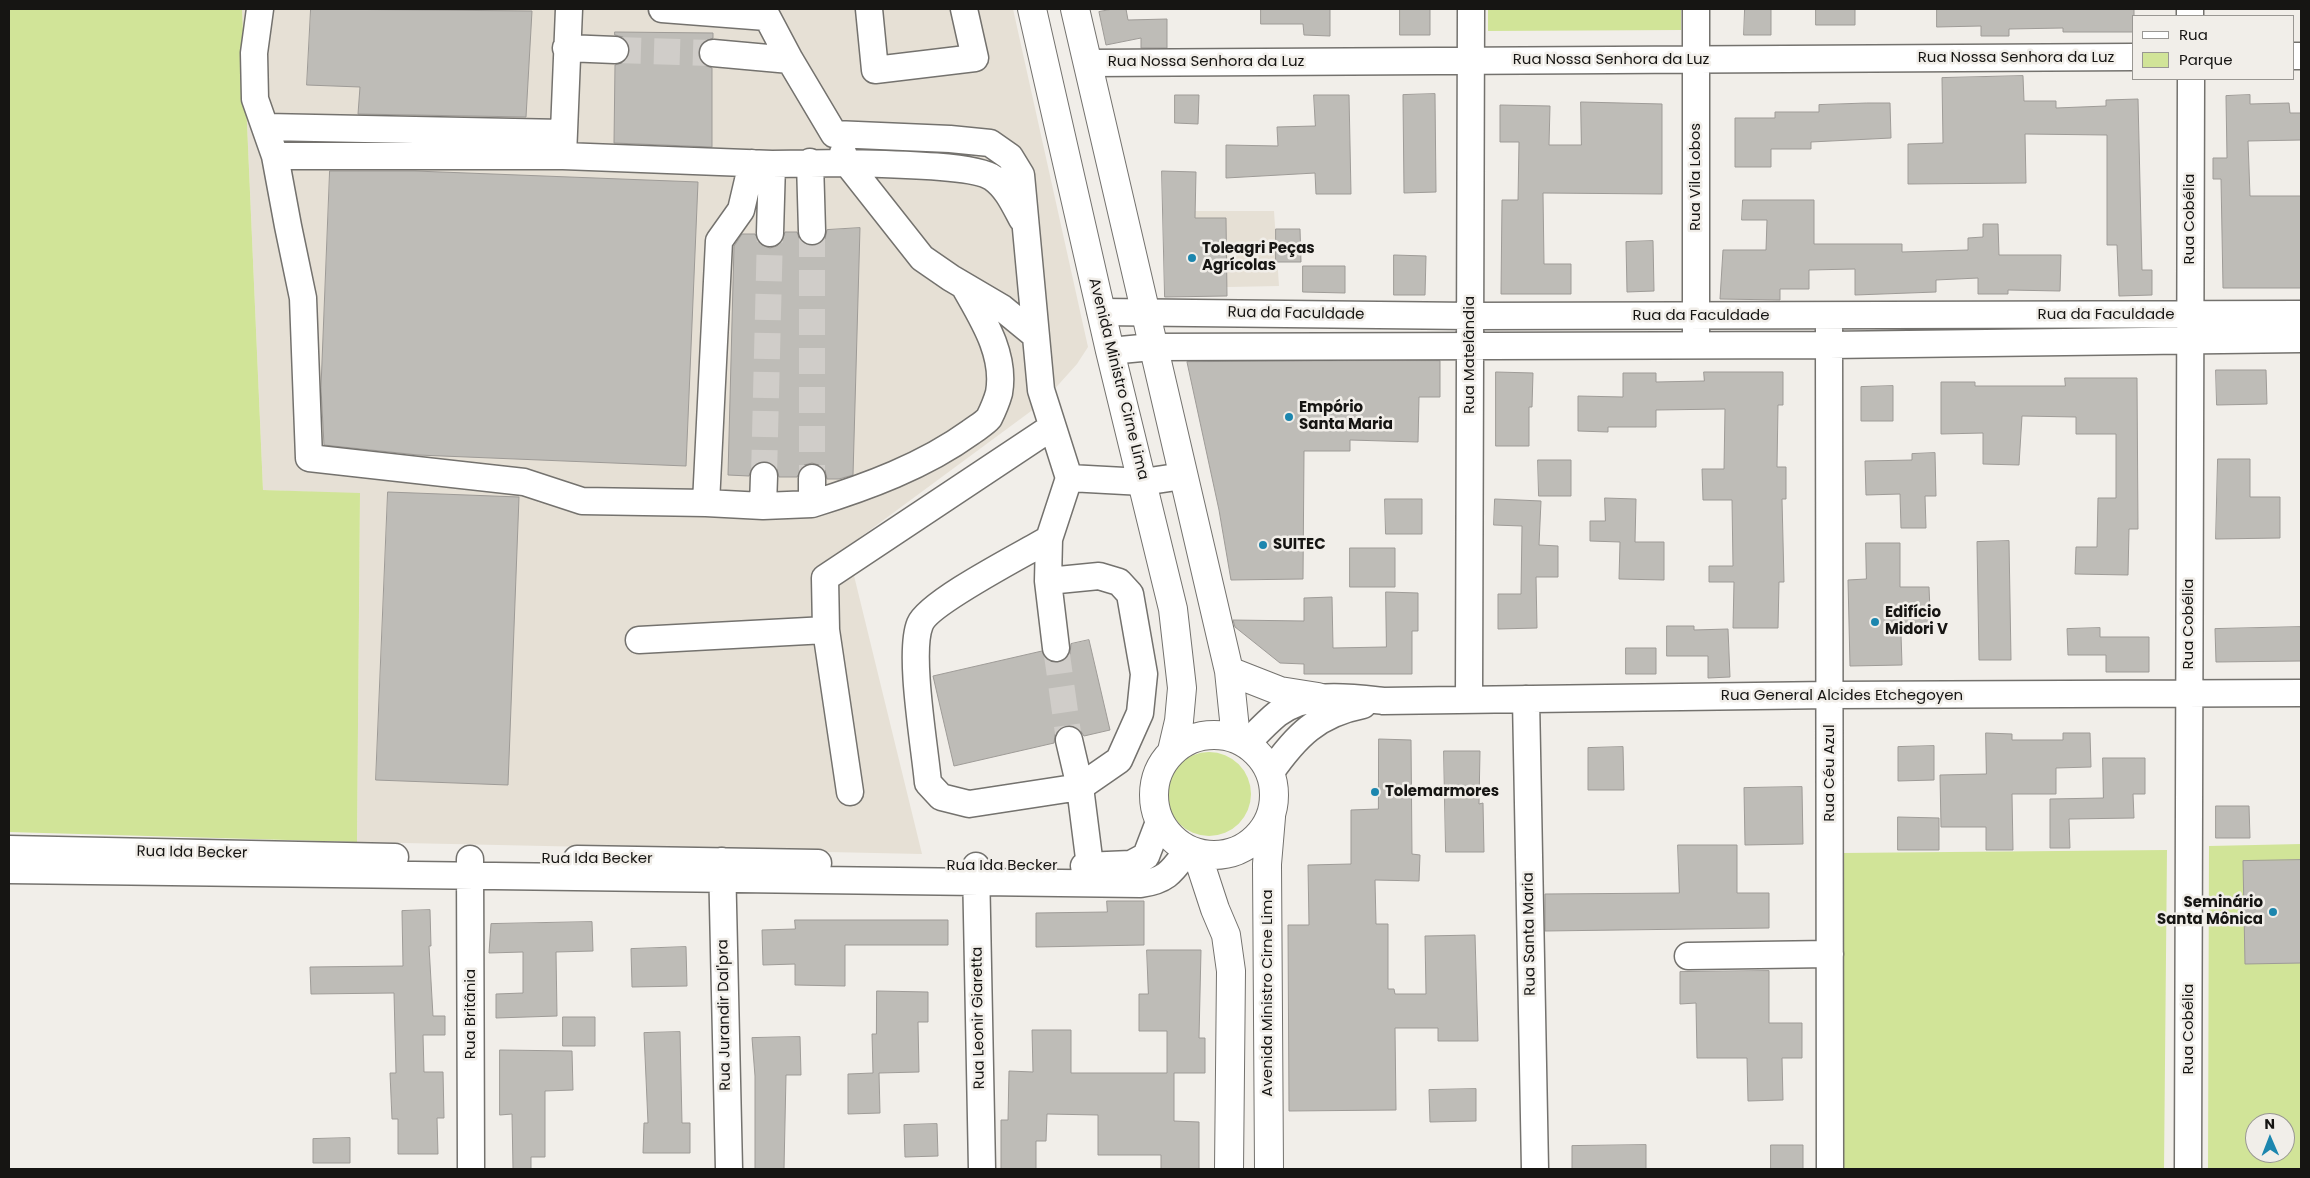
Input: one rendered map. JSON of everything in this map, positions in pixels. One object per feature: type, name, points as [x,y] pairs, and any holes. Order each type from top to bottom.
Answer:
[{"type":"main road","name":"Avenida Ministro Cirne Lima","points":[[1032,9],[1110,351],[1173,609],[1179,645],[1182,688],[1179,721],[1172,751]]},
{"type":"main road","points":[[1075,9],[1152,347],[1229,671],[1241,742]]},
{"type":"main road","points":[[1229,671],[1280,692],[1318,697]]},
{"type":"main road","points":[[1220,735],[1241,742],[1260,756],[1270,773],[1275,795],[1270,817],[1259,836],[1241,850],[1220,856],[1193,852],[1171,839],[1159,822],[1153,797],[1158,772],[1172,751],[1186,742],[1203,736],[1220,735]]},
{"type":"main road","name":"Avenida Ministro Cirne Lima","points":[[1269,1169],[1267,864],[1270,817]]},
{"type":"main road","points":[[1193,852],[1226,935],[1231,971],[1229,1169]]},
{"type":"street","points":[[260,9],[254,53],[255,100],[276,156],[288,226],[304,298],[309,458],[524,482],[582,501],[763,506],[812,504],[856,491],[889,477],[956,442],[988,419],[999,393],[998,358],[988,328],[964,285]]},
{"type":"street","points":[[563,144],[569,9]]},
{"type":"street","points":[[662,9],[764,13],[834,134],[847,162],[922,258],[1002,308],[1035,335]]},
{"type":"street","points":[[869,9],[875,70],[975,58],[964,9]]},
{"type":"street","name":"Rua Matelândia","points":[[1469,700],[1471,9]]},
{"type":"street","name":"Rua Vila Lobos","points":[[1696,9],[1696,345]]},
{"type":"street","points":[[566,48],[615,50]]},
{"type":"street","points":[[712,53],[790,60]]},
{"type":"street","name":"Rua Nossa Senhora da Luz","points":[[1088,62],[2132,57]]},
{"type":"street","name":"Rua Cobélia","points":[[2188,1169],[2190,80]]},
{"type":"street","points":[[266,127],[563,144],[762,164],[847,162],[949,168],[991,177],[1007,192],[1028,228]]},
{"type":"street","points":[[834,134],[950,139],[990,143],[1010,157],[1021,175],[1028,228],[1035,335],[1041,390],[1069,478],[1050,539],[1048,581],[1056,648]]},
{"type":"street","points":[[276,156],[563,144]]},
{"type":"street","points":[[810,162],[812,231]]},
{"type":"street","points":[[762,164],[770,233]]},
{"type":"street","points":[[706,503],[719,241],[741,210],[762,164]]},
{"type":"street","name":"Rua da Faculdade","points":[[1101,312],[1470,316],[1829,316],[2190,328],[2301,339]]},
{"type":"street","name":"Rua da Faculdade","points":[[1110,351],[1152,347],[1829,345],[2190,328],[2301,314]]},
{"type":"street","name":"Rua Céu Azul","points":[[1829,316],[1830,1169]]},
{"type":"street","points":[[850,792],[826,630],[825,578],[1052,427]]},
{"type":"street","points":[[763,506],[764,476]]},
{"type":"street","points":[[1069,478],[1143,482],[1183,476]]},
{"type":"street","points":[[812,478],[812,504]]},
{"type":"street","points":[[1048,581],[1099,576],[1119,582],[1130,594],[1144,674],[1140,713],[1120,760],[1080,787],[969,804],[942,798],[928,783],[914,648],[920,623],[935,607],[1050,539]]},
{"type":"street","points":[[639,640],[826,630]]},
{"type":"street","name":"Rua General Alcides Etchegoyen","points":[[1241,742],[1279,713],[1318,697],[1351,697],[1383,701],[1830,695],[2301,693]]},
{"type":"street","name":"Rua Santa Maria","points":[[1526,699],[1535,1169]]},
{"type":"street","name":"Rua General Alcides Etchegoyen","points":[[1270,773],[1284,752],[1310,726],[1344,709],[1383,701]]},
{"type":"street","points":[[1069,740],[1080,787],[1090,866]]},
{"type":"street","name":"Rua Ida Becker","points":[[9,849],[470,867],[976,874],[1131,864],[1146,856],[1159,822]]},
{"type":"street","points":[[976,874],[1141,884],[1156,881],[1167,876],[1193,852]]},
{"type":"street","points":[[9,870],[470,867]]},
{"type":"street","name":"Rua Britânia","points":[[470,867],[471,1169]]},
{"type":"street","name":"Rua Jurandir Dal'pra","points":[[722,870],[729,1169]]},
{"type":"street","name":"Rua Leonir Giaretta","points":[[976,874],[982,1169]]},
{"type":"street","points":[[1688,956],[1830,954]]},
{"type":"shaded area","points":[[242,9],[1013,9],[1088,347],[1077,364],[1042,403],[847,547],[922,854],[357,842],[360,494],[263,490]]},
{"type":"shaded area","points":[[1179,211],[1274,211],[1279,286],[1179,288]]},
{"type":"green space","points":[[9,9],[242,9],[263,490],[360,493],[357,842],[9,832]]},
{"type":"green space","points":[[1488,9],[1681,9],[1681,30],[1488,31]]},
{"type":"green space","points":[[1209,752],[1232,759],[1244,771],[1251,794],[1244,817],[1232,829],[1209,836],[1186,829],[1174,817],[1167,794],[1174,771],[1186,759]]},
{"type":"green space","points":[[2301,844],[2301,1169],[2208,1169],[2209,846]]},
{"type":"green space","points":[[2167,850],[2164,1169],[1842,1169],[1842,853]]},
{"type":"building","points":[[311,9],[532,11],[526,117],[358,114],[360,87],[307,85]]},
{"type":"building","points":[[1126,9],[1128,20],[1167,19],[1167,48],[1141,48],[1141,38],[1106,45],[1099,12]]},
{"type":"building","points":[[1261,9],[1330,9],[1330,36],[1304,35],[1303,24],[1261,24]]},
{"type":"building","points":[[1400,9],[1430,9],[1430,35],[1400,35]]},
{"type":"building","points":[[1745,9],[1771,9],[1771,35],[1744,35]]},
{"type":"building","points":[[1816,9],[1855,9],[1855,25],[1816,25]]},
{"type":"building","points":[[1937,9],[2134,9],[2132,32],[2063,32],[2063,28],[2009,29],[2009,36],[1981,36],[1981,26],[1937,27]]},
{"type":"building","points":[[615,32],[713,33],[713,38],[701,44],[698,52],[699,59],[704,65],[712,68],[712,147],[614,143],[615,65],[622,63],[627,58],[630,50],[628,43],[623,37],[615,35]]},
{"type":"building","points":[[2023,76],[2024,101],[2056,101],[2056,108],[2106,106],[2106,100],[2138,99],[2142,270],[2152,270],[2152,295],[2119,296],[2117,245],[2107,245],[2107,135],[2025,134],[2026,183],[1908,184],[1908,144],[1943,143],[1942,78]]},
{"type":"building","points":[[1435,94],[1436,192],[1404,193],[1403,95]]},
{"type":"building","points":[[1175,95],[1199,95],[1198,124],[1175,123]]},
{"type":"building","points":[[1314,95],[1349,95],[1351,194],[1316,194],[1315,173],[1226,178],[1226,145],[1278,146],[1277,127],[1315,126]]},
{"type":"building","points":[[2250,95],[2250,104],[2289,103],[2290,113],[2301,113],[2301,140],[2248,141],[2250,196],[2301,196],[2301,288],[2223,288],[2221,179],[2213,179],[2213,158],[2227,158],[2226,96]]},
{"type":"building","points":[[1581,102],[1662,104],[1662,194],[1543,193],[1544,264],[1571,264],[1571,294],[1501,294],[1502,200],[1518,200],[1519,142],[1500,142],[1500,105],[1550,106],[1549,145],[1581,145]]},
{"type":"building","points":[[1890,103],[1891,138],[1811,142],[1811,149],[1771,149],[1771,167],[1735,167],[1735,118],[1775,118],[1775,112],[1819,112],[1819,105]]},
{"type":"building","points":[[330,171],[415,171],[698,182],[686,466],[418,455],[324,445],[321,388]]},
{"type":"building","points":[[1162,171],[1196,172],[1195,218],[1226,218],[1227,296],[1165,297]]},
{"type":"building","points":[[1743,200],[1814,200],[1814,244],[1902,244],[1902,252],[1968,250],[1968,238],[1983,237],[1983,224],[1998,224],[1999,255],[2061,255],[2060,291],[2008,290],[2008,294],[1978,294],[1978,278],[1936,280],[1936,292],[1855,295],[1855,269],[1809,270],[1809,289],[1780,289],[1780,300],[1720,299],[1723,250],[1766,250],[1767,220],[1742,220]]},
{"type":"building","points":[[860,228],[853,475],[839,479],[827,479],[825,470],[819,465],[812,463],[804,465],[797,477],[779,477],[777,469],[772,464],[764,461],[757,463],[752,468],[749,476],[728,475],[734,246],[742,234],[755,234],[762,245],[770,248],[777,246],[782,241],[785,232],[797,232],[804,244],[813,246],[825,239],[827,230]]},
{"type":"building","points":[[1276,229],[1300,229],[1301,262],[1276,262]]},
{"type":"building","points":[[1653,241],[1654,291],[1627,292],[1626,242]]},
{"type":"building","points":[[1394,255],[1426,256],[1425,295],[1394,295]]},
{"type":"building","points":[[1303,266],[1345,266],[1345,293],[1303,292]]},
{"type":"building","points":[[1440,361],[1440,397],[1419,397],[1418,442],[1350,440],[1350,451],[1304,451],[1303,579],[1231,580],[1219,510],[1187,362]]},
{"type":"building","points":[[2216,370],[2266,370],[2267,404],[2217,405]]},
{"type":"building","points":[[1496,372],[1533,373],[1532,407],[1529,407],[1529,446],[1496,446]]},
{"type":"building","points":[[1704,372],[1783,372],[1783,405],[1778,405],[1777,467],[1786,467],[1786,499],[1782,499],[1784,582],[1779,582],[1778,628],[1733,628],[1734,582],[1709,582],[1709,566],[1733,566],[1732,500],[1703,500],[1702,469],[1724,469],[1725,409],[1656,410],[1656,427],[1608,427],[1608,432],[1578,431],[1578,396],[1623,397],[1623,373],[1656,373],[1656,382],[1704,381]]},
{"type":"building","points":[[2065,378],[2137,378],[2138,529],[2129,529],[2128,575],[2075,574],[2076,547],[2097,547],[2098,498],[2116,498],[2116,434],[2076,434],[2076,417],[2022,416],[2019,465],[1983,464],[1983,433],[1941,434],[1941,382],[1975,382],[1975,386],[2065,386]]},
{"type":"building","points":[[1893,386],[1893,421],[1861,421],[1861,387]]},
{"type":"building","points":[[1935,453],[1936,496],[1925,496],[1926,528],[1901,528],[1900,494],[1866,495],[1865,461],[1912,460],[1912,454]]},
{"type":"building","points":[[2218,459],[2250,459],[2250,497],[2280,497],[2280,538],[2216,539]]},
{"type":"building","points":[[1538,460],[1571,460],[1571,496],[1539,496]]},
{"type":"building","points":[[388,492],[519,497],[508,785],[376,780]]},
{"type":"building","points":[[1605,498],[1636,499],[1635,542],[1664,542],[1664,580],[1619,579],[1620,542],[1590,541],[1590,521],[1605,521]]},
{"type":"building","points":[[1385,499],[1422,499],[1422,534],[1386,534]]},
{"type":"building","points":[[1495,499],[1541,501],[1539,545],[1558,546],[1558,577],[1536,577],[1537,628],[1498,629],[1498,594],[1521,594],[1522,526],[1494,525]]},
{"type":"building","points":[[2009,541],[2011,660],[1979,660],[1977,542]]},
{"type":"building","name":"Edifício Midori V","points":[[1866,543],[1900,543],[1900,587],[1929,587],[1931,633],[1901,634],[1902,665],[1850,666],[1848,580],[1866,579]]},
{"type":"building","points":[[1350,548],[1395,548],[1395,587],[1350,587]]},
{"type":"building","points":[[1386,592],[1418,593],[1418,631],[1412,631],[1412,674],[1304,674],[1304,664],[1280,663],[1235,627],[1233,620],[1304,621],[1304,598],[1332,597],[1333,648],[1386,647]]},
{"type":"building","points":[[1667,626],[1694,626],[1694,630],[1728,629],[1730,677],[1708,678],[1708,656],[1667,656]]},
{"type":"building","points":[[2301,627],[2301,661],[2216,662],[2215,629]]},
{"type":"building","points":[[2100,628],[2100,637],[2149,637],[2149,672],[2106,672],[2106,655],[2068,655],[2067,629]]},
{"type":"building","points":[[1089,640],[1110,730],[1084,736],[1074,726],[1065,726],[1058,729],[1054,743],[954,766],[933,676],[1042,651],[1050,662],[1058,663],[1065,660],[1070,654],[1071,644]]},
{"type":"building","points":[[1626,648],[1656,648],[1656,674],[1626,674]]},
{"type":"building","points":[[1986,733],[2012,734],[2012,740],[2063,740],[2063,733],[2090,733],[2091,767],[2056,768],[2056,794],[2012,794],[2013,850],[1986,850],[1986,827],[1941,827],[1940,775],[1986,774]]},
{"type":"building","points":[[1379,739],[1411,740],[1412,854],[1420,855],[1419,881],[1375,880],[1376,924],[1388,924],[1388,989],[1394,989],[1395,994],[1426,994],[1425,936],[1475,935],[1478,1041],[1438,1041],[1438,1028],[1395,1028],[1396,1110],[1289,1111],[1288,925],[1309,925],[1308,865],[1351,864],[1351,810],[1378,809]]},
{"type":"building","points":[[1934,746],[1934,780],[1898,781],[1898,747]]},
{"type":"building","points":[[1623,747],[1624,790],[1588,790],[1588,748]]},
{"type":"building","points":[[1444,751],[1480,751],[1479,804],[1483,803],[1484,852],[1446,852]]},
{"type":"building","points":[[2103,758],[2145,758],[2145,794],[2133,794],[2134,818],[2069,819],[2070,848],[2050,848],[2050,799],[2103,798]]},
{"type":"building","points":[[1802,787],[1803,844],[1745,845],[1744,788]]},
{"type":"building","points":[[2216,806],[2249,806],[2250,838],[2216,838]]},
{"type":"building","points":[[1898,817],[1939,818],[1939,850],[1898,850]]},
{"type":"building","points":[[1678,845],[1737,845],[1737,893],[1769,893],[1769,928],[1545,931],[1545,894],[1679,893]]},
{"type":"building","name":"Seminário Santa Mônica","points":[[2301,860],[2301,963],[2245,964],[2243,861]]},
{"type":"building","points":[[1107,901],[1144,901],[1144,945],[1036,947],[1036,913],[1107,912]]},
{"type":"building","points":[[430,910],[431,946],[429,946],[433,1016],[445,1016],[445,1035],[423,1035],[424,1072],[443,1072],[444,1118],[437,1118],[438,1154],[398,1154],[398,1119],[392,1119],[390,1073],[396,1073],[394,993],[311,994],[310,967],[403,966],[402,911]]},
{"type":"building","points":[[795,920],[948,920],[948,945],[845,945],[845,986],[795,985],[795,964],[763,965],[762,930],[795,929]]},
{"type":"building","points":[[592,922],[593,951],[556,952],[557,1016],[496,1018],[496,994],[523,993],[523,952],[489,953],[491,924]]},
{"type":"building","points":[[686,947],[687,986],[632,987],[631,949]]},
{"type":"building","points":[[1147,950],[1201,950],[1199,1038],[1205,1038],[1205,1073],[1174,1073],[1174,1121],[1199,1122],[1199,1169],[1161,1169],[1161,1155],[1098,1155],[1098,1115],[1047,1114],[1046,1141],[1036,1141],[1036,1169],[1001,1169],[1001,1120],[1008,1120],[1009,1071],[1033,1072],[1032,1030],[1071,1030],[1071,1073],[1167,1073],[1167,1031],[1139,1031],[1139,994],[1148,994]]},
{"type":"building","points":[[1769,971],[1769,1023],[1802,1023],[1802,1058],[1782,1058],[1783,1100],[1748,1101],[1747,1058],[1697,1058],[1696,1003],[1680,1004],[1680,972]]},
{"type":"building","points":[[877,991],[928,992],[928,1022],[918,1022],[919,1072],[879,1073],[880,1113],[848,1114],[848,1074],[873,1073],[872,1034],[876,1034]]},
{"type":"building","points":[[563,1017],[595,1017],[595,1046],[563,1046]]},
{"type":"building","points":[[680,1032],[682,1123],[690,1123],[690,1153],[643,1153],[644,1123],[648,1123],[644,1033]]},
{"type":"building","points":[[800,1037],[801,1075],[786,1075],[784,1169],[755,1169],[755,1076],[752,1038]]},
{"type":"building","points":[[500,1050],[572,1051],[573,1090],[545,1091],[545,1157],[531,1157],[531,1169],[513,1169],[512,1114],[500,1115]]},
{"type":"building","points":[[1476,1089],[1476,1121],[1430,1122],[1429,1090]]},
{"type":"building","points":[[937,1124],[938,1156],[905,1157],[904,1125]]},
{"type":"building","points":[[350,1138],[350,1163],[313,1163],[313,1139]]},
{"type":"building","points":[[1646,1145],[1646,1169],[1572,1169],[1572,1146]]},
{"type":"building","points":[[1771,1145],[1803,1145],[1803,1169],[1771,1169]]},
{"type":"tunnel","points":[[615,50],[713,53]]},
{"type":"tunnel","points":[[812,231],[812,478]]},
{"type":"tunnel","points":[[764,476],[770,233]]},
{"type":"tunnel","points":[[1056,648],[1069,740]]},
{"type":"place","name":"Toleagri Peças Agrícolas","points":[[1192,258]]},
{"type":"place","name":"Empório Santa Maria","points":[[1289,417]]},
{"type":"place","name":"SUITEC","points":[[1263,545]]},
{"type":"place","name":"Edifício Midori V","points":[[1875,622]]},
{"type":"place","name":"Tolemarmores","points":[[1375,792]]},
{"type":"place","name":"Seminário Santa Mônica","points":[[2273,912]]}]
